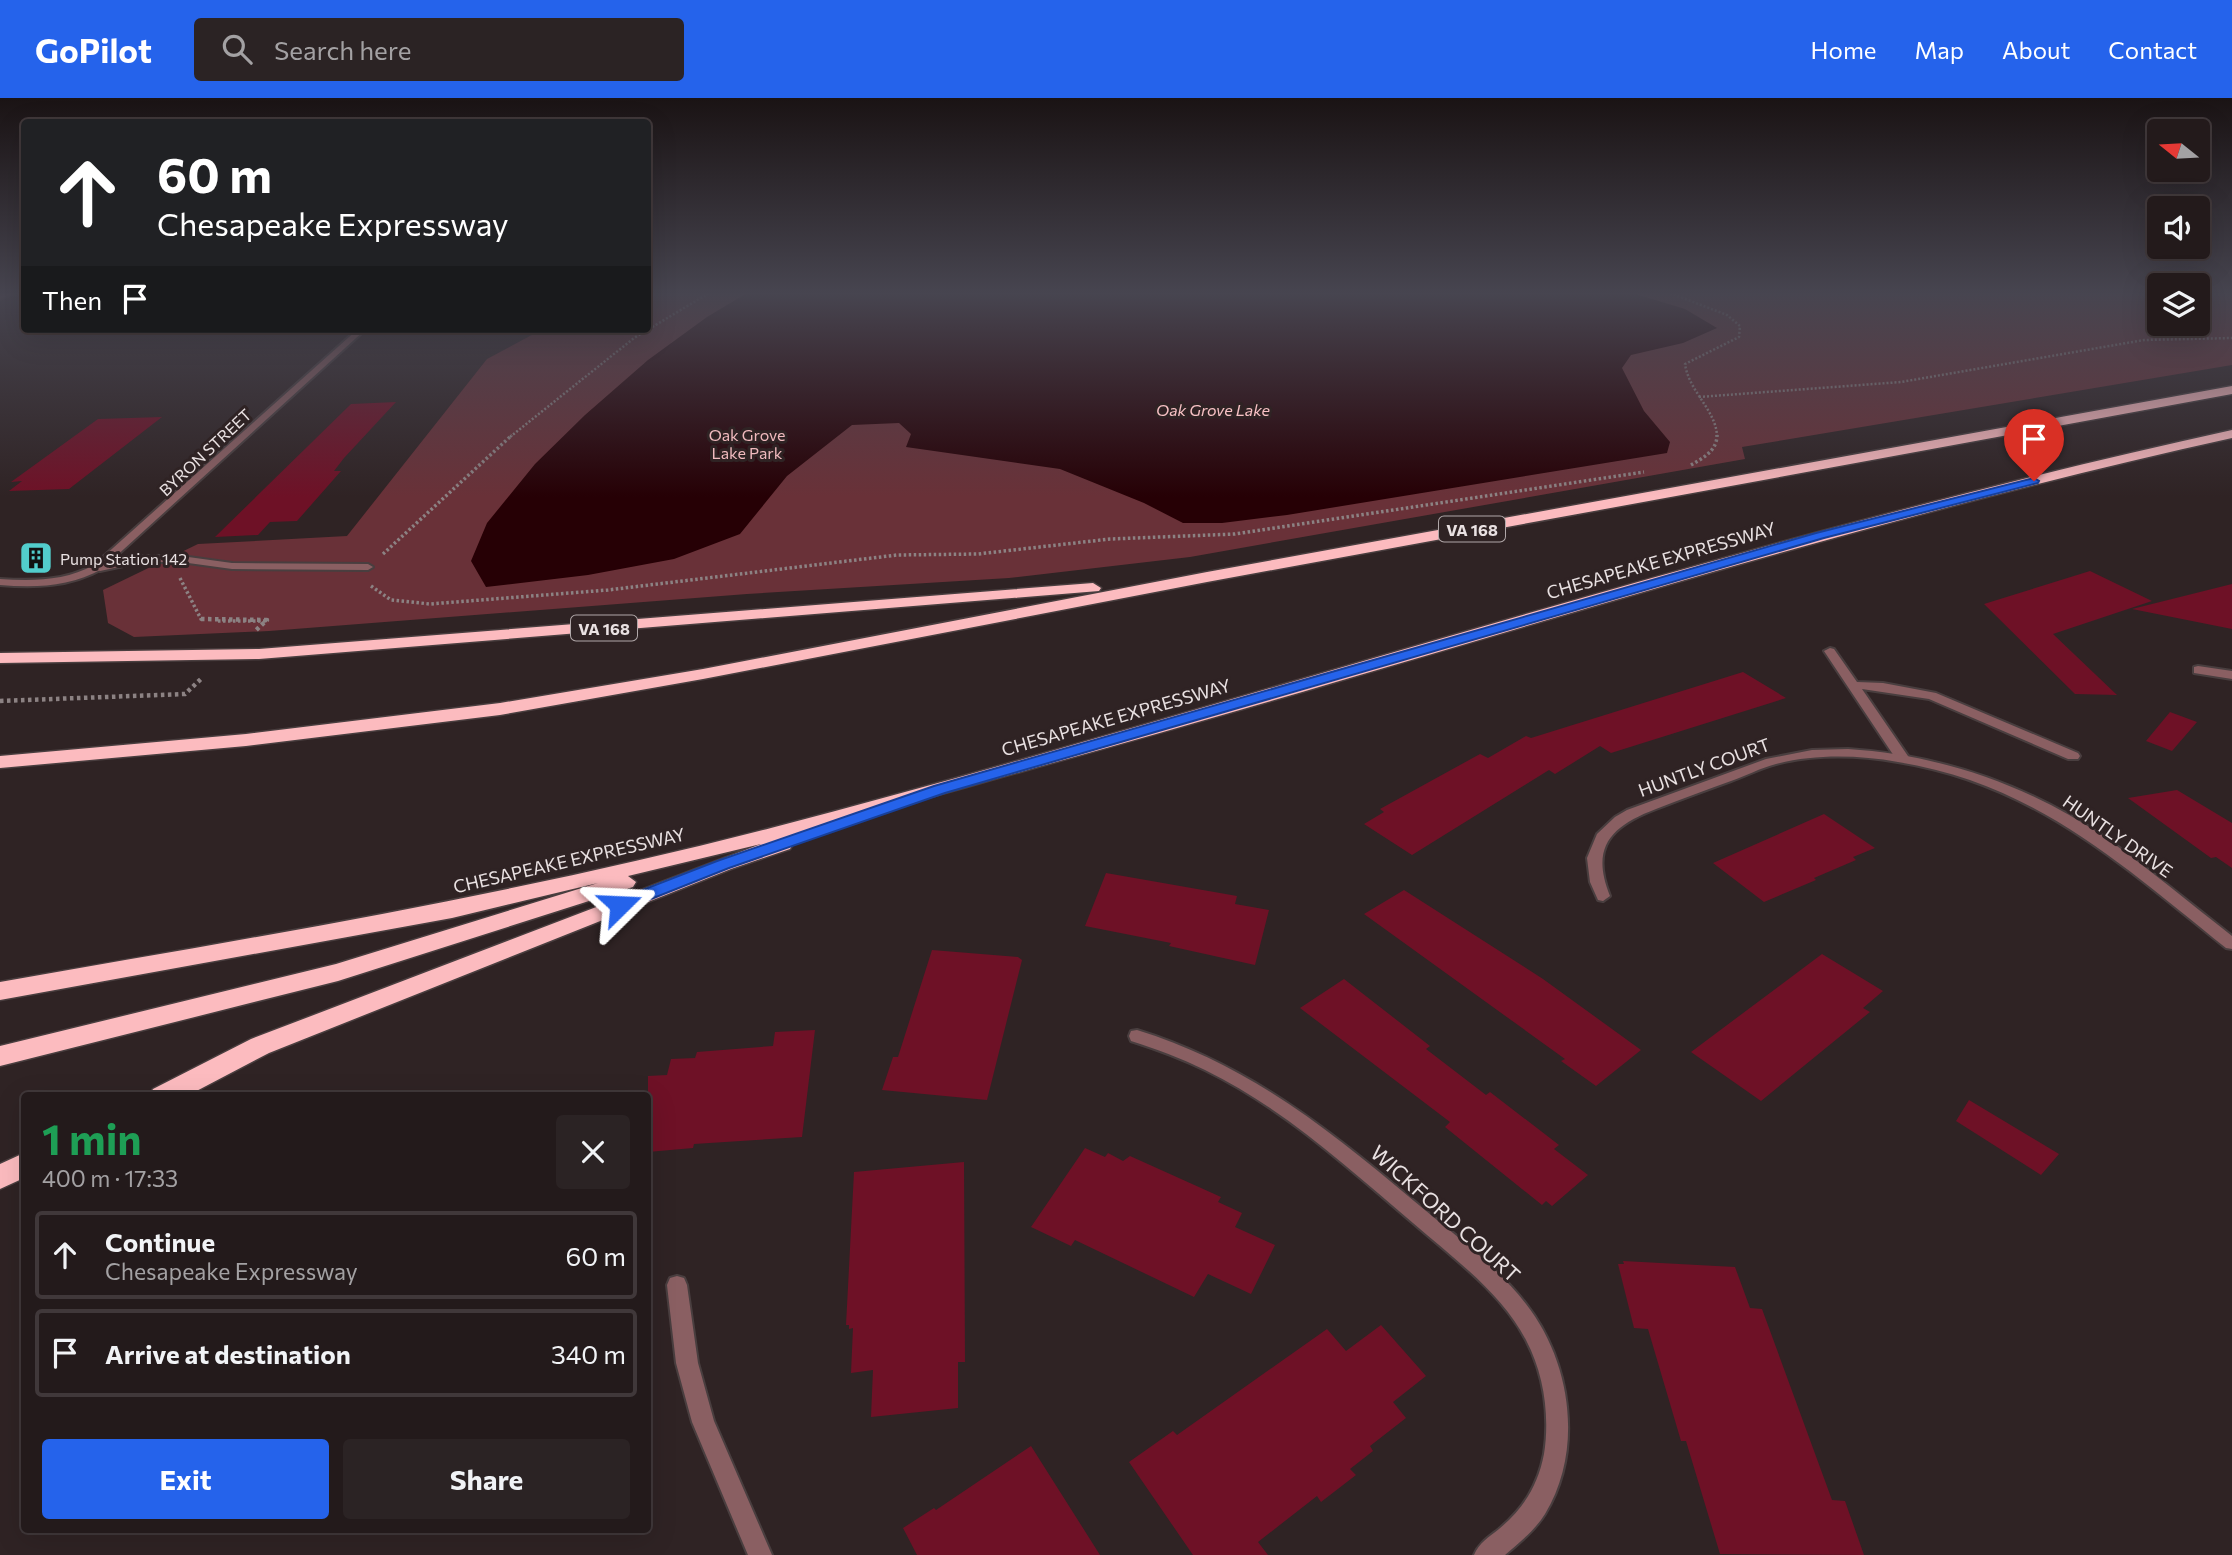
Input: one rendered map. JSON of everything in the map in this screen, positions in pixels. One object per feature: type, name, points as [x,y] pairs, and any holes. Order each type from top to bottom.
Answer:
[{"type":"highway","name":"VA 168","points":[[0,658],[273,653],[948,601],[1207,577],[2232,390]]},
{"type":"highway","name":"CHESAPEAKE EXPRESSWAY","points":[[0,991],[452,909],[769,835],[940,789],[1820,536],[2114,460],[2232,434]]},
{"type":"highway","points":[[0,762],[246,740],[500,709],[933,632],[1207,577]]},
{"type":"highway","points":[[170,1092],[272,1041],[723,864],[940,789]]},
{"type":"highway","points":[[0,1056],[338,972],[769,835]]},
{"type":"highway","points":[[0,1177],[21,1166]]},
{"type":"street","name":"BYRON STREET","points":[[100,568],[107,558],[326,361]]},
{"type":"street","points":[[0,582],[33,586],[58,582],[100,568],[142,559],[181,559],[232,566],[368,566]]},
{"type":"street","points":[[1830,651],[1896,758]]},
{"type":"street","points":[[2198,670],[2232,675]]},
{"type":"street","points":[[1853,685],[1883,687],[1932,696],[2073,756]]},
{"type":"street","name":"HUNTLY COURT","points":[[1603,895],[1594,861],[1598,840],[1614,823],[1632,813],[1774,760],[1825,753],[1896,758]]},
{"type":"street","name":"HUNTLY DRIVE","points":[[1896,758],[1982,780],[2052,811],[2232,944]]},
{"type":"street","name":"WICKFORD COURT","points":[[1137,1037],[1222,1070],[1260,1091],[1315,1129],[1494,1284],[1521,1314],[1549,1366],[1557,1414],[1553,1462],[1541,1499],[1519,1527],[1486,1555]]},
{"type":"street","points":[[677,1286],[687,1363],[703,1422],[760,1555]]},
{"type":"path","points":[[605,361],[523,425],[368,566],[362,578],[375,591],[391,600],[430,604],[608,590],[897,555],[978,554],[1110,539],[1235,534],[1651,471]]},
{"type":"path","points":[[1678,467],[1692,464],[1707,456],[1717,441],[1717,426],[1684,374],[1685,364],[1691,361]]},
{"type":"path","points":[[1699,397],[1901,382],[2023,361]]},
{"type":"path","points":[[175,568],[202,621],[267,620],[246,639]]},
{"type":"path","points":[[0,701],[185,694],[208,673]]},
{"type":"green space","name":"Oak Grove Lake Park","points":[[485,361],[2232,361],[2232,365],[1742,447],[1745,459],[1190,557],[1009,578],[747,594],[269,631],[134,637],[108,623],[103,590],[198,544],[347,536]]},
{"type":"water","name":"Oak Grove Lake","points":[[647,361],[1627,361],[1622,368],[1644,411],[1670,442],[1667,453],[1287,515],[1222,523],[1183,523],[1144,503],[1060,469],[906,447],[911,434],[899,423],[852,425],[787,476],[740,534],[674,559],[588,575],[486,587],[471,561],[487,523],[535,464],[585,415]]},
{"type":"building","points":[[396,402],[344,458],[334,471],[341,471],[297,521],[270,522],[258,535],[215,537],[351,404]]},
{"type":"building","points":[[162,417],[69,489],[9,491],[22,481],[11,482],[98,419]]},
{"type":"building","points":[[2090,571],[2152,601],[2053,634],[2117,695],[2075,694],[1984,604]]},
{"type":"building","points":[[2232,584],[2232,629],[2132,609]]},
{"type":"building","points":[[1743,672],[1786,698],[1611,753],[1600,746],[1555,774],[1549,770],[1412,855],[1364,824],[1384,812],[1380,809],[1480,754],[1488,758],[1526,736],[1531,738]]},
{"type":"building","points":[[2170,712],[2197,722],[2172,751],[2146,741]]},
{"type":"building","points":[[2177,790],[2232,823],[2232,868],[2216,857],[2211,858],[2128,798]]},
{"type":"building","points":[[1824,814],[1875,848],[1853,857],[1856,860],[1814,878],[1816,880],[1764,902],[1713,863]]},
{"type":"building","points":[[1106,873],[1237,896],[1235,904],[1269,910],[1255,965],[1169,946],[1171,943],[1085,926]]},
{"type":"building","points":[[1404,890],[1543,979],[1641,1050],[1596,1086],[1561,1061],[1565,1059],[1364,914]]},
{"type":"building","points":[[932,950],[1018,957],[1022,960],[987,1100],[882,1090],[893,1057],[898,1057]]},
{"type":"building","points":[[1822,954],[1883,991],[1863,1008],[1870,1012],[1761,1101],[1691,1052]]},
{"type":"building","points":[[1344,979],[1430,1046],[1426,1049],[1486,1095],[1490,1092],[1559,1145],[1554,1149],[1588,1175],[1552,1206],[1546,1201],[1542,1205],[1445,1127],[1450,1122],[1300,1008]]},
{"type":"building","points":[[815,1030],[802,1137],[694,1144],[693,1148],[651,1152],[651,1092],[648,1092],[648,1076],[667,1075],[671,1059],[695,1058],[697,1052],[773,1046],[775,1032]]},
{"type":"building","points":[[1969,1100],[2059,1154],[2041,1175],[1956,1121]]},
{"type":"building","points":[[1085,1148],[1105,1157],[1108,1153],[1123,1161],[1130,1156],[1221,1197],[1218,1202],[1242,1213],[1235,1227],[1275,1245],[1251,1294],[1208,1274],[1194,1297],[1075,1240],[1071,1246],[1031,1227]]},
{"type":"building","points":[[964,1162],[965,1362],[958,1362],[958,1408],[871,1417],[873,1370],[851,1373],[853,1328],[849,1329],[849,1325],[846,1325],[854,1172]]},
{"type":"building","points":[[1623,1261],[1735,1267],[1750,1308],[1762,1309],[1832,1500],[1845,1501],[1864,1555],[1720,1554],[1686,1441],[1681,1441],[1648,1329],[1634,1328],[1618,1264],[1624,1264]]},
{"type":"building","points":[[1381,1325],[1426,1376],[1393,1402],[1406,1418],[1370,1446],[1373,1451],[1350,1469],[1356,1475],[1321,1502],[1317,1496],[1258,1542],[1268,1555],[1193,1555],[1129,1462],[1173,1431],[1177,1435],[1327,1329],[1346,1351]]},
{"type":"building","points":[[1031,1446],[1100,1555],[917,1555],[903,1528],[934,1508],[936,1510]]},
{"type":"place","name":"Pump Station 142","points":[[36,558]]},
{"type":"route","points":[[620,905],[723,864],[940,789],[1820,536],[2034,481]]}]
